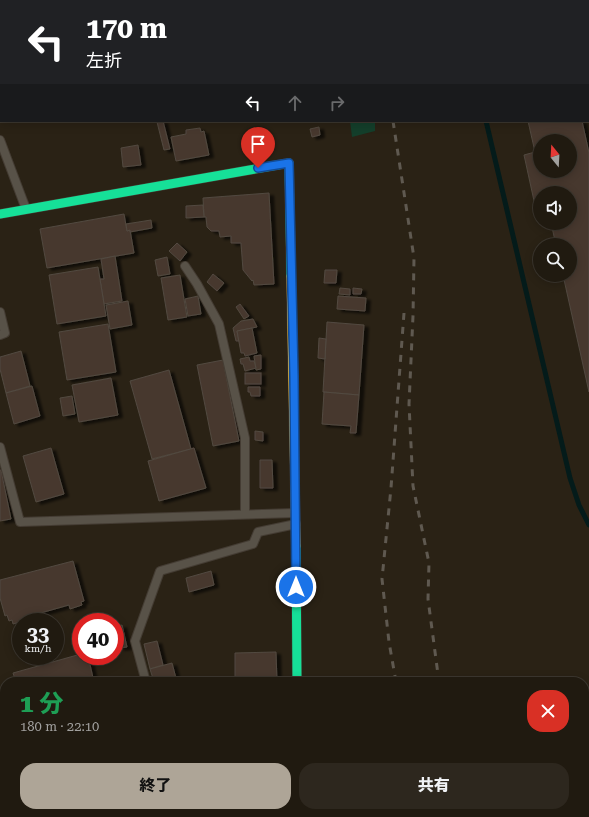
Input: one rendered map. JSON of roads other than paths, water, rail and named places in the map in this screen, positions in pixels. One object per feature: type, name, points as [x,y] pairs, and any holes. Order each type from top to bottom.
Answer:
[{"type":"street","points":[[0,214],[289,163],[296,513],[297,677]]},
{"type":"lane","points":[[0,140],[26,209]]},
{"type":"lane","points":[[185,266],[219,324],[246,438],[245,514]]},
{"type":"lane","points":[[0,312],[5,333],[0,335]]},
{"type":"lane","points":[[0,447],[20,522],[296,513]]},
{"type":"lane","points":[[145,677],[135,641],[160,571],[253,544],[258,532],[296,524]]},
{"type":"waterway","points":[[486,122],[570,478],[579,505],[589,525]]},
{"type":"railway","points":[[393,122],[414,258],[409,404],[413,486],[429,563],[428,599],[438,677]]},
{"type":"railway","points":[[395,677],[389,642],[382,579],[391,488],[404,313]]}]
